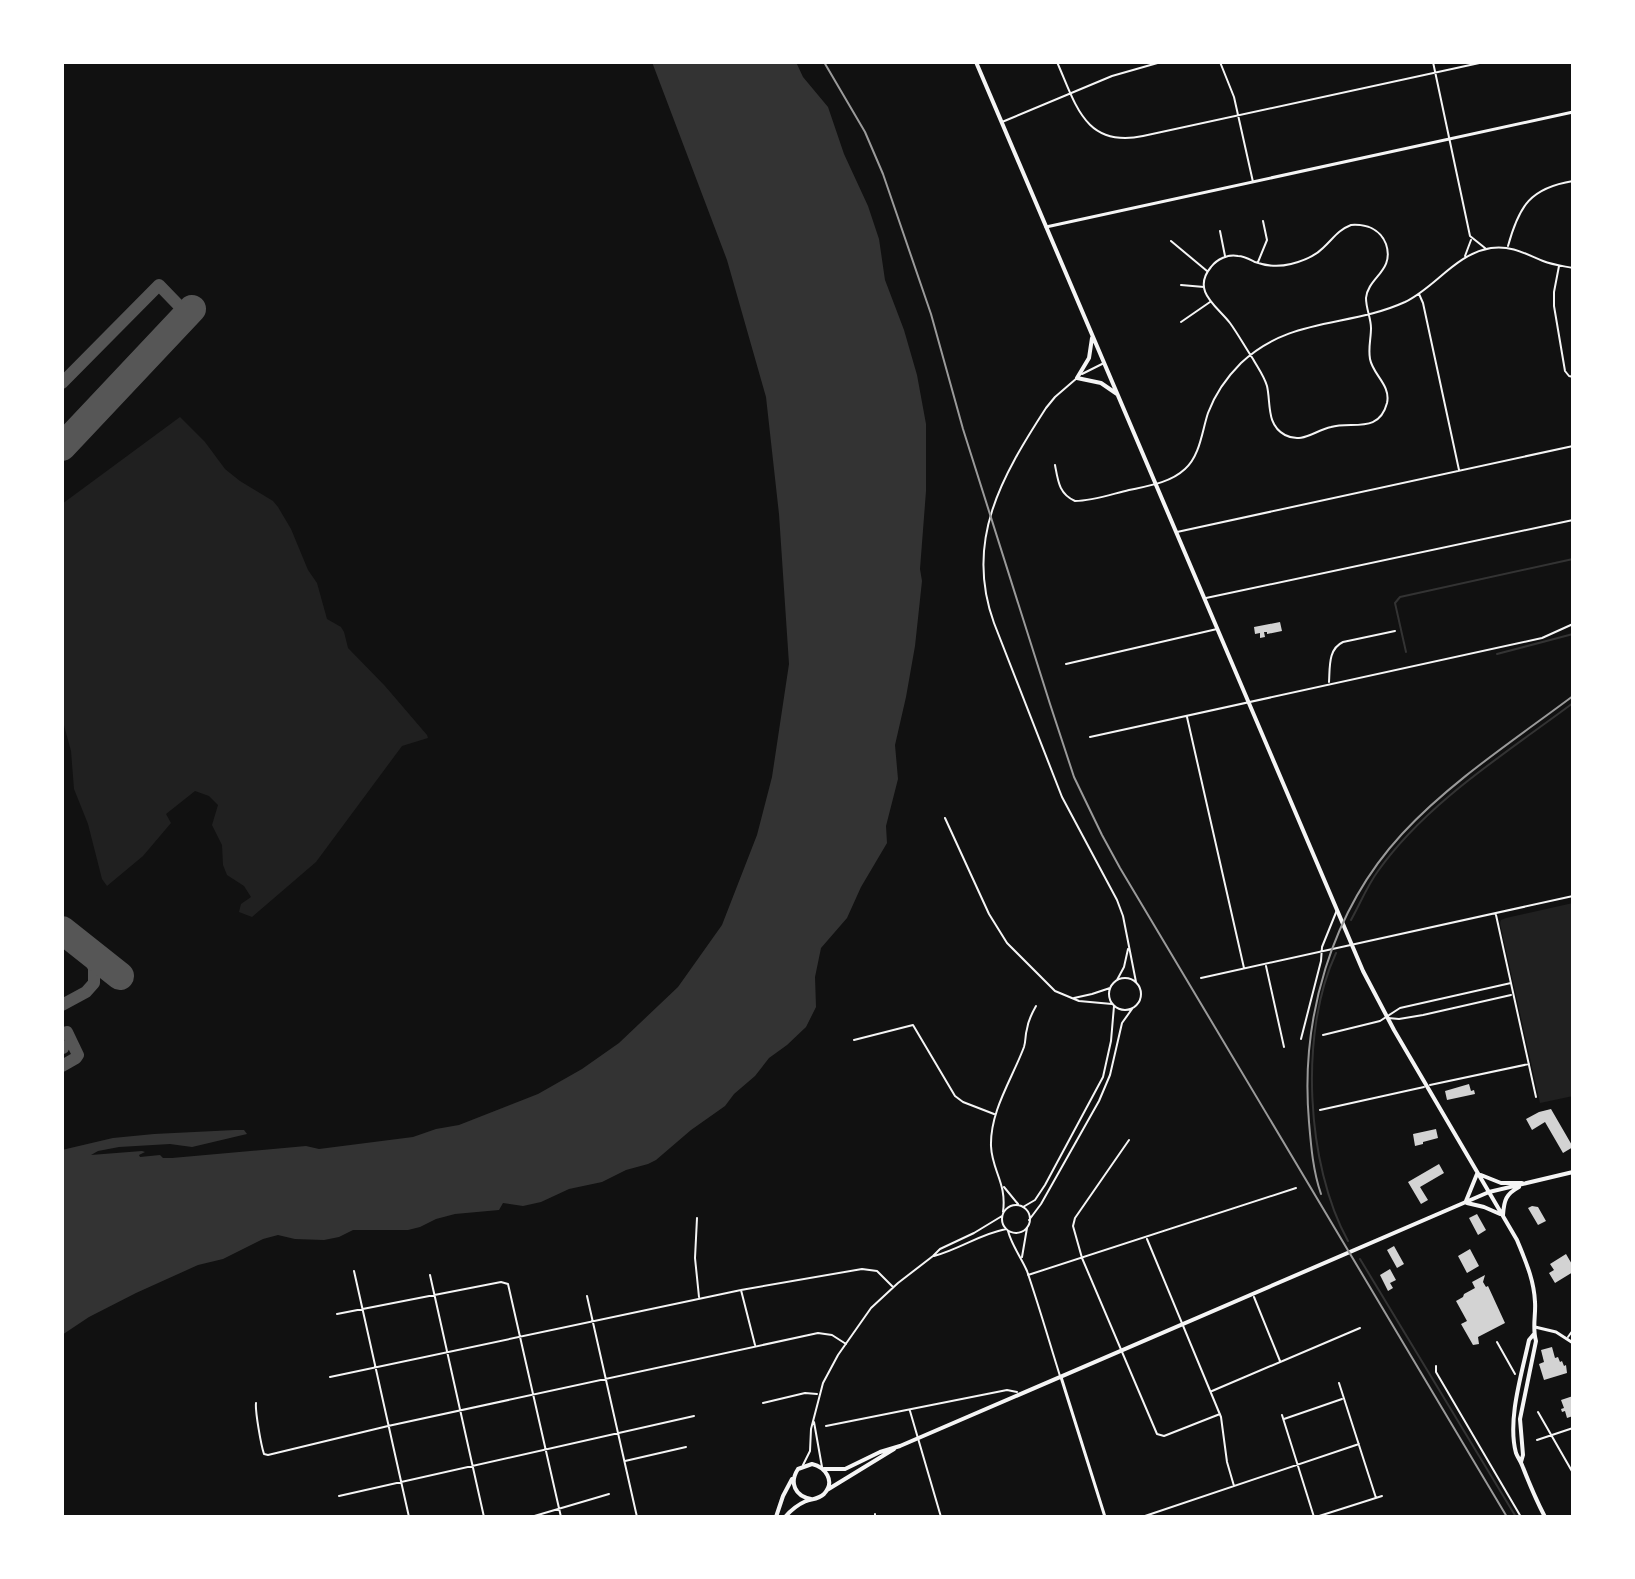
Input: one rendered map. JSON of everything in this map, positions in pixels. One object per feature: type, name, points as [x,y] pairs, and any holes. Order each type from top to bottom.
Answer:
[{"type":"main road","points":[[976,62],[1352,945],[1387,1018],[1517,1240],[1532,1279],[1535,1327],[1529,1340],[1514,1418],[1515,1446],[1545,1517]]},
{"type":"main road","points":[[1092,335],[1089,358],[1077,378],[1101,383],[1118,396]]},
{"type":"main road","points":[[776,1517],[783,1496],[802,1466],[812,1464],[845,1469],[1489,1192],[1573,1172]]},
{"type":"main road","points":[[1477,1174],[1501,1183],[1529,1183]]},
{"type":"main road","points":[[1465,1202],[1477,1174]]},
{"type":"main road","points":[[1503,1215],[1506,1196],[1529,1183]]},
{"type":"main road","points":[[1465,1202],[1503,1215]]},
{"type":"main road","points":[[785,1517],[794,1508],[820,1497],[900,1446]]},
{"type":"main road","points":[[823,1468],[828,1477],[826,1491]]},
{"type":"main road","points":[[794,1477],[797,1493],[811,1499]]},
{"type":"street","points":[[1057,62],[1079,112],[1090,126],[1118,139],[1484,62]]},
{"type":"street","points":[[1001,123],[1122,72],[1161,62]]},
{"type":"street","points":[[1220,62],[1231,87],[1253,183]]},
{"type":"street","points":[[1433,62],[1470,236],[1465,258]]},
{"type":"street","points":[[1046,227],[1573,112]]},
{"type":"street","points":[[1507,247],[1516,218],[1532,196],[1554,184],[1573,181]]},
{"type":"street","points":[[1258,263],[1267,240],[1263,221]]},
{"type":"street","points":[[1362,225],[1378,232],[1385,243],[1387,258],[1385,267],[1368,291],[1366,301],[1371,328],[1370,359],[1384,384],[1387,397],[1380,416],[1366,425],[1333,426],[1303,438],[1293,438],[1275,427],[1267,386],[1229,322],[1210,302],[1205,287],[1208,271],[1217,261],[1242,256],[1258,263],[1274,266],[1294,263],[1320,251],[1346,227],[1362,225]]},
{"type":"street","points":[[1220,231],[1226,257]]},
{"type":"street","points":[[1470,236],[1486,249]]},
{"type":"street","points":[[1171,241],[1208,271]]},
{"type":"street","points":[[1055,465],[1061,489],[1075,501],[1156,485],[1188,467],[1218,392],[1250,355],[1272,340],[1291,332],[1392,307],[1419,294],[1465,258],[1486,249],[1507,247],[1573,268]]},
{"type":"street","points":[[1559,265],[1554,306],[1565,371],[1573,377]]},
{"type":"street","points":[[1181,285],[1205,287]]},
{"type":"street","points":[[1419,294],[1459,471]]},
{"type":"street","points":[[1181,322],[1210,302]]},
{"type":"street","points":[[1029,1220],[1099,1101],[1110,1075],[1122,1023],[1139,1001],[1141,991],[1136,982],[1117,900],[1062,797],[989,609],[982,559],[993,506],[1036,423],[1055,397],[1077,378],[1104,363]]},
{"type":"street","points":[[1176,533],[1573,446]]},
{"type":"street","points":[[1204,598],[1573,520]]},
{"type":"street","points":[[1090,737],[1535,640],[1573,624]]},
{"type":"street","points":[[1066,664],[1218,629]]},
{"type":"street","points":[[1329,683],[1332,654],[1338,644],[1395,631]]},
{"type":"street","points":[[1186,715],[1244,969]]},
{"type":"street","points":[[945,818],[989,914],[1007,943],[1055,991],[1079,1001],[1113,1005],[1122,1010],[1132,1009]]},
{"type":"street","points":[[1201,978],[1573,896]]},
{"type":"street","points":[[1301,1039],[1321,952],[1337,910]]},
{"type":"street","points":[[1495,913],[1536,1097]]},
{"type":"street","points":[[1073,998],[1110,988],[1124,967],[1128,948]]},
{"type":"street","points":[[1266,964],[1284,1047]]},
{"type":"street","points":[[1117,980],[1127,978],[1136,982]]},
{"type":"street","points":[[1387,1018],[1392,1011],[1400,1008],[1511,983]]},
{"type":"street","points":[[802,1466],[810,1451],[811,1429],[830,1370],[871,1308],[945,1246],[974,1233],[1013,1205],[1022,1207],[1035,1200],[1045,1185],[1103,1077],[1111,1041],[1113,1005],[1109,997],[1110,988]]},
{"type":"street","points":[[1323,1035],[1387,1018],[1423,1015],[1514,995]]},
{"type":"street","points":[[1036,1006],[1024,1046],[995,1114],[991,1150],[1005,1199],[1002,1221],[1028,1275],[1105,1517]]},
{"type":"street","points":[[854,1040],[913,1025],[955,1096],[995,1114]]},
{"type":"street","points":[[1320,1110],[1529,1064]]},
{"type":"street","points":[[1129,1140],[1075,1218],[1074,1230],[1082,1258],[1159,1436],[1220,1414]]},
{"type":"street","points":[[1003,1187],[1027,1211],[1029,1220],[1022,1258]]},
{"type":"street","points":[[1028,1275],[1296,1188]]},
{"type":"street","points":[[697,1218],[696,1275],[700,1298]]},
{"type":"street","points":[[933,1256],[956,1249],[984,1234],[1007,1230],[1017,1233],[1028,1225]]},
{"type":"street","points":[[1147,1238],[1220,1414],[1234,1486]]},
{"type":"street","points":[[330,1377],[700,1298],[868,1269],[881,1273],[893,1287]]},
{"type":"street","points":[[354,1271],[409,1517]]},
{"type":"street","points":[[430,1275],[484,1517]]},
{"type":"street","points":[[337,1314],[501,1282],[508,1284],[561,1517]]},
{"type":"street","points":[[741,1290],[755,1346]]},
{"type":"street","points":[[1253,1294],[1281,1362]]},
{"type":"street","points":[[587,1296],[637,1517]]},
{"type":"street","points":[[1535,1327],[1547,1328],[1573,1343]]},
{"type":"street","points":[[1211,1392],[1360,1328]]},
{"type":"street","points":[[1567,1338],[1573,1330]]},
{"type":"street","points":[[256,1403],[265,1454],[823,1333],[846,1344]]},
{"type":"street","points":[[1497,1342],[1515,1374]]},
{"type":"street","points":[[1436,1366],[1436,1372],[1521,1517]]},
{"type":"street","points":[[1339,1383],[1376,1498]]},
{"type":"street","points":[[826,1426],[1007,1390],[1019,1395]]},
{"type":"street","points":[[763,1403],[805,1393],[820,1395]]},
{"type":"street","points":[[1283,1419],[1344,1399]]},
{"type":"street","points":[[909,1409],[941,1517]]},
{"type":"street","points":[[1538,1412],[1573,1473]]},
{"type":"street","points":[[1282,1415],[1314,1517],[1382,1496]]},
{"type":"street","points":[[339,1496],[694,1416]]},
{"type":"street","points":[[814,1421],[823,1468]]},
{"type":"street","points":[[1537,1440],[1573,1428]]},
{"type":"street","points":[[1142,1517],[1359,1444]]},
{"type":"street","points":[[624,1461],[686,1447]]},
{"type":"street","points":[[531,1517],[609,1494]]},
{"type":"shaded area","points":[[652,62],[796,62],[803,77],[828,107],[844,154],[868,206],[879,239],[885,280],[917,375],[926,424],[922,581],[915,646],[895,745],[898,779],[886,826],[887,843],[847,918],[821,948],[815,977],[816,1007],[806,1027],[769,1058],[725,1106],[648,1164],[626,1170],[602,1182],[569,1189],[541,1202],[523,1206],[503,1203],[499,1210],[455,1214],[408,1230],[353,1230],[324,1240],[278,1235],[263,1239],[223,1259],[198,1265],[136,1293],[62,1335],[62,1150],[113,1138],[235,1130],[244,1130],[247,1134],[192,1147],[170,1144],[119,1147],[91,1155],[142,1151],[145,1152],[140,1157],[160,1155],[172,1158],[306,1146],[319,1149],[413,1137],[459,1125],[538,1094],[619,1043],[678,987],[722,925],[757,835],[772,777],[789,664],[779,514],[766,397],[727,260]]},
{"type":"shaded area","points":[[180,417],[205,442],[225,469],[278,507],[317,583],[327,619],[341,627],[348,648],[385,686],[428,738],[402,746],[316,862],[252,917],[239,912],[241,904],[251,897],[244,886],[227,875],[223,865],[222,845],[212,825],[218,805],[209,796],[195,791],[166,814],[171,823],[143,856],[107,886],[102,879],[88,824],[74,789],[71,751],[62,718],[62,504]]},
{"type":"shaded area","points":[[1573,903],[1573,1096],[1540,1103],[1500,923],[1506,918]]},
{"type":"building","points":[[1280,622],[1282,631],[1264,632],[1265,637],[1260,638],[1260,633],[1255,634],[1254,627]]},
{"type":"building","points":[[1469,1084],[1475,1094],[1447,1100],[1445,1091]]},
{"type":"building","points":[[1551,1109],[1573,1147],[1563,1153],[1545,1122],[1532,1130],[1526,1119]]},
{"type":"building","points":[[1436,1129],[1438,1138],[1415,1146],[1413,1134]]},
{"type":"building","points":[[1439,1164],[1444,1173],[1420,1187],[1428,1200],[1421,1204],[1408,1182]]},
{"type":"building","points":[[1538,1207],[1546,1221],[1538,1225],[1528,1208]]},
{"type":"building","points":[[1477,1214],[1486,1230],[1478,1235],[1469,1218]]},
{"type":"building","points":[[1394,1246],[1404,1264],[1397,1268],[1387,1250]]},
{"type":"building","points":[[1470,1249],[1479,1266],[1467,1273],[1458,1256]]},
{"type":"building","points":[[1566,1254],[1573,1272],[1555,1283],[1549,1273],[1554,1270],[1550,1264]]},
{"type":"building","points":[[1390,1269],[1396,1280],[1390,1283],[1393,1288],[1388,1291],[1380,1275]]},
{"type":"building","points":[[1485,1275],[1483,1282],[1488,1286],[1505,1323],[1478,1337],[1479,1344],[1473,1345],[1461,1324],[1467,1321],[1456,1301],[1475,1288],[1472,1282]]},
{"type":"building","points":[[1552,1347],[1555,1358],[1558,1357],[1566,1365],[1567,1373],[1544,1380],[1539,1364],[1544,1362],[1541,1350]]},
{"type":"building","points":[[1573,1396],[1573,1416],[1567,1418],[1561,1409],[1564,1408],[1561,1400]]},
{"type":"waterway","points":[[1406,652],[1395,603],[1400,597],[1573,559]]},
{"type":"waterway","points":[[1497,654],[1573,634]]},
{"type":"waterway","points":[[1351,920],[1378,871],[1419,823],[1468,780],[1573,703]]},
{"type":"waterway","points":[[1336,953],[1324,985],[1316,1021],[1312,1098],[1323,1175],[1348,1241]]},
{"type":"waterway","points":[[1360,1259],[1516,1517]]},
{"type":"taxiway","points":[[62,383],[159,285],[187,314]]},
{"type":"taxiway","points":[[62,1005],[86,992],[94,983],[94,968],[83,947]]},
{"type":"taxiway","points":[[62,1066],[78,1055],[67,1032]]},
{"type":"runway","points":[[62,447],[192,309]]},
{"type":"runway","points":[[62,930],[120,976]]},
{"type":"railway","points":[[824,62],[865,132],[883,174],[931,314],[963,429],[1074,777],[1120,868],[1507,1517]]},
{"type":"railway","points":[[1321,1194],[1314,1167],[1309,1122],[1310,1044],[1326,968],[1356,897],[1377,864],[1402,834],[1441,796],[1573,696]]}]
